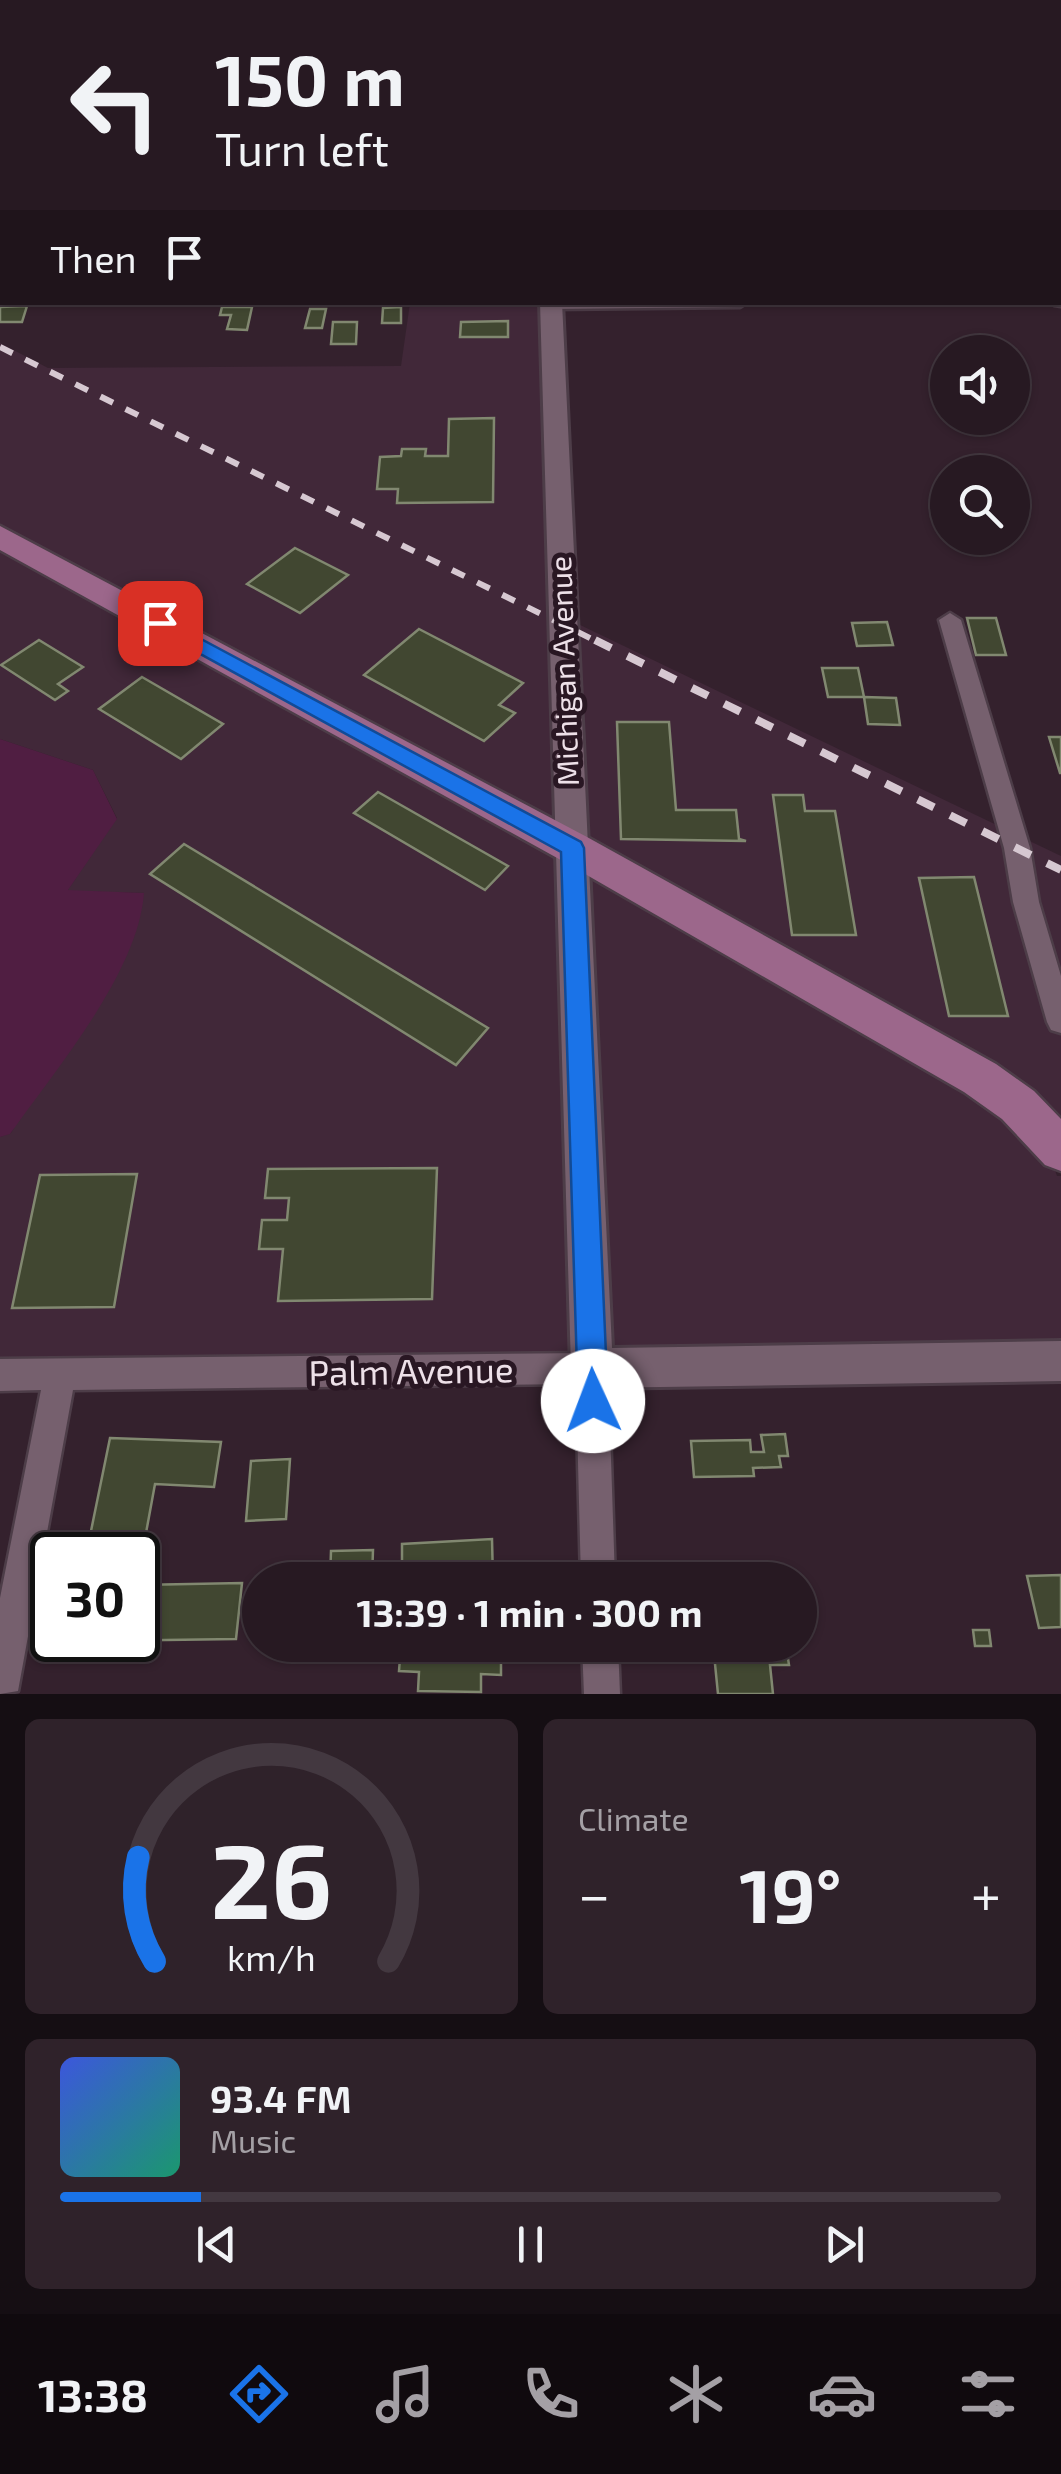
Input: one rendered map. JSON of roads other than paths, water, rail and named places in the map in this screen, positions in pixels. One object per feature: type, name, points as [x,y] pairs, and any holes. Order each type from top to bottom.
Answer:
[{"type":"main road","points":[[0,536],[572,848],[980,1078],[1018,1106],[1061,1151]]},
{"type":"street","name":"Michigan Avenue","points":[[551,305],[597,1562]]},
{"type":"street","points":[[950,620],[1017,848],[1026,902],[1061,1022]]},
{"type":"street","name":"Palm Avenue","points":[[0,1375],[1061,1361]]},
{"type":"street","points":[[0,1691],[60,1374]]},
{"type":"street","points":[[601,1662],[602,1694]]},
{"type":"railway","points":[[0,347],[600,643]]},
{"type":"railway","points":[[595,640],[1061,870]]}]
